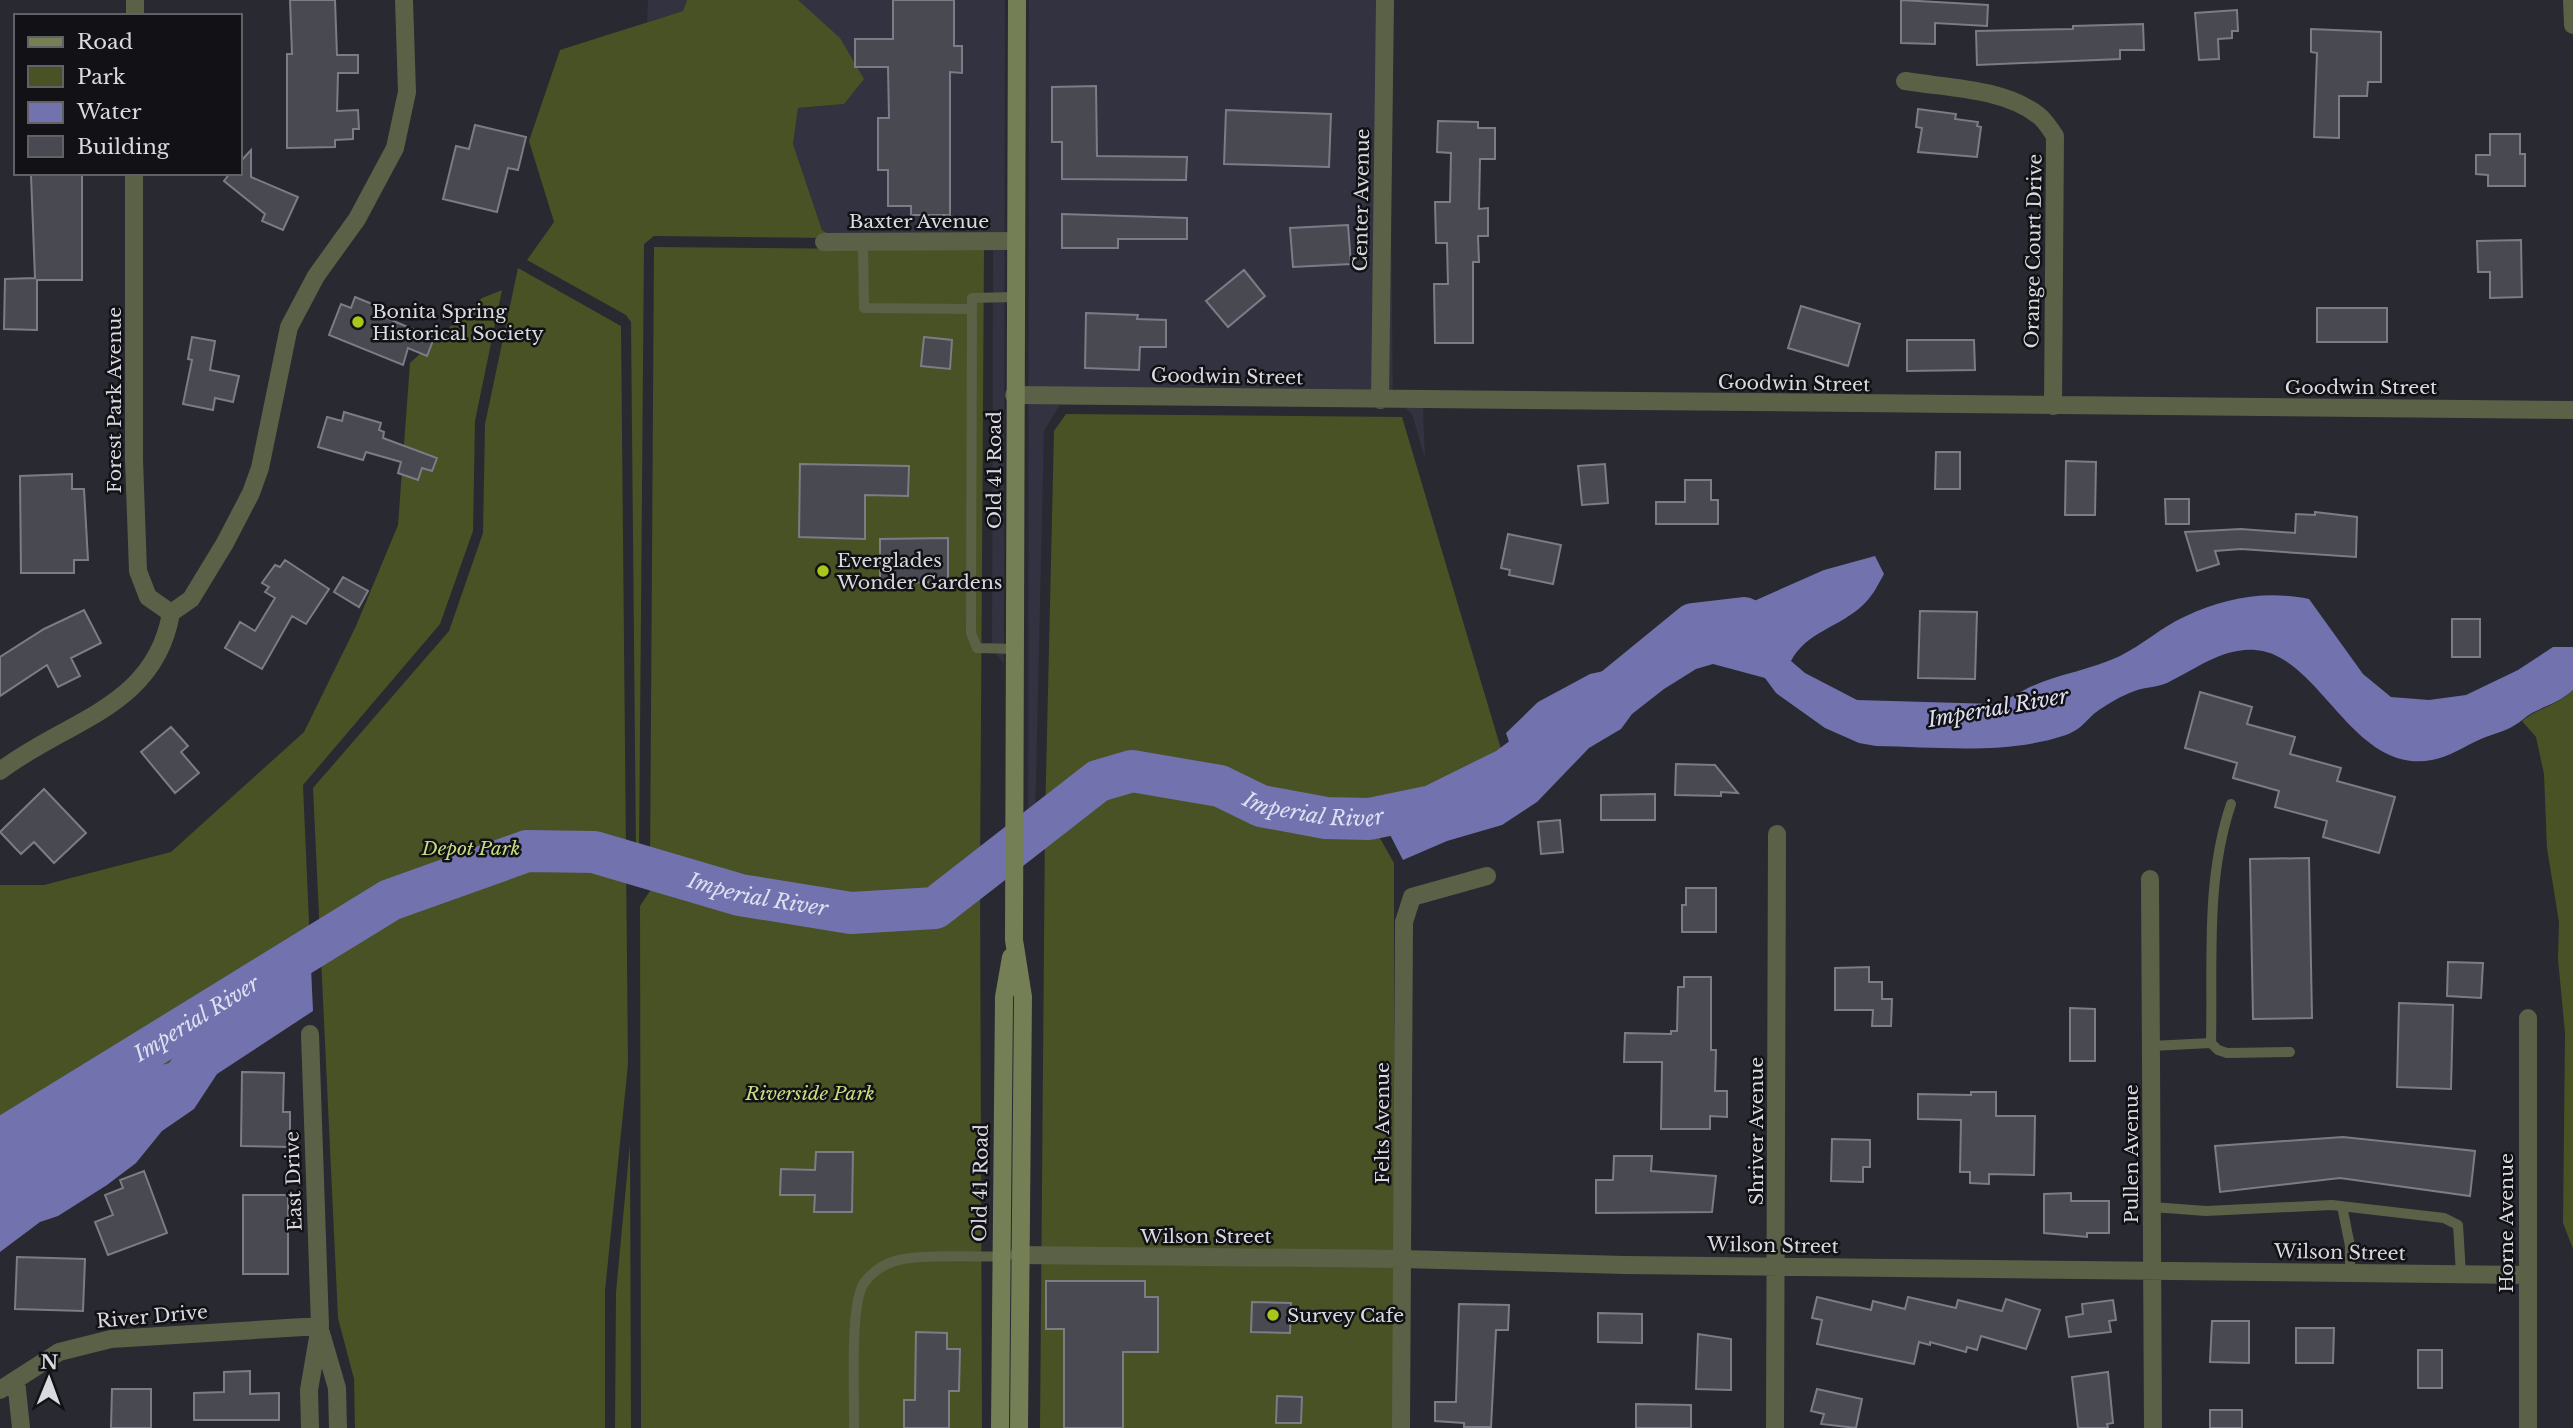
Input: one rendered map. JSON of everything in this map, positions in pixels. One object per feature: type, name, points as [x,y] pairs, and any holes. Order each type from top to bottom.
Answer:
[{"type":"street","points":[[0,771],[17,758],[115,701],[138,683],[154,664],[167,639],[171,613],[191,599],[225,543],[251,493],[260,468],[289,327],[316,276],[358,219],[395,148],[407,92],[404,0]]},
{"type":"street","name":"Old 41 Road","points":[[1000,1428],[1004,997],[1014,940],[1016,782],[1014,395],[1017,0]]},
{"type":"street","name":"Center Avenue","points":[[1380,400],[1385,0]]},
{"type":"street","points":[[2572,0],[2573,25]]},
{"type":"street","name":"Orange Court Drive","points":[[1905,81],[1990,94],[2016,102],[2040,116],[2055,136],[2053,406]]},
{"type":"street","name":"Forest Park Avenue","points":[[134,175],[134,459],[138,571],[148,597],[171,613]]},
{"type":"street","name":"Baxter Avenue","points":[[824,242],[1015,241]]},
{"type":"street","name":"Goodwin Street","points":[[1014,395],[2573,410]]},
{"type":"street","name":"Shriver Avenue","points":[[1775,1428],[1777,834]]},
{"type":"street","name":"Felts Avenue","points":[[1401,1428],[1404,922],[1412,897],[1487,876]]},
{"type":"street","name":"Pullen Avenue","points":[[2150,879],[2153,1428]]},
{"type":"street","name":"Old 41 Road","points":[[1014,940],[1023,998],[1019,1428]]},
{"type":"street","name":"Horne Avenue","points":[[2528,1018],[2528,1428]]},
{"type":"street","name":"East Drive","points":[[310,1034],[320,1326],[309,1390],[310,1428]]},
{"type":"street","name":"Wilson Street","points":[[1019,1255],[2526,1275]]},
{"type":"street","name":"East Drive","points":[[320,1326],[337,1388],[338,1428]]},
{"type":"street","name":"River Drive","points":[[0,1390],[60,1352],[111,1339],[320,1326]]},
{"type":"street","points":[[16,1380],[21,1428]]},
{"type":"lane","points":[[863,242],[864,308],[972,309]]},
{"type":"lane","points":[[1015,297],[972,298],[971,633],[976,648],[1016,649]]},
{"type":"lane","points":[[2211,1044],[2214,875],[2221,834],[2231,804]]},
{"type":"lane","points":[[2152,1045],[2211,1044],[2218,1051],[2227,1053],[2290,1052]]},
{"type":"lane","points":[[2152,1207],[2206,1211],[2342,1206],[2444,1218],[2458,1225],[2461,1274]]},
{"type":"lane","points":[[2342,1206],[2350,1246],[2350,1273]]},
{"type":"lane","points":[[854,1428],[856,1306],[863,1285],[876,1270],[891,1262],[911,1257],[1019,1255]]},
{"type":"shaded area","points":[[648,0],[687,0],[683,11],[647,22]]},
{"type":"shaded area","points":[[798,0],[1005,0],[1004,664],[992,649],[993,247],[836,238],[822,230],[793,144],[798,108],[844,104]]},
{"type":"shaded area","points":[[1029,0],[1389,0],[1393,405],[1423,405],[1425,459],[1412,414],[1402,406],[1060,405],[1044,431],[1035,824],[1028,831]]},
{"type":"green space","points":[[687,0],[798,0],[840,38],[864,79],[844,104],[798,108],[793,144],[822,230],[836,238],[654,236],[644,244],[639,856],[636,855],[631,322],[626,315],[527,260],[554,222],[529,141],[560,50],[683,11]]},
{"type":"green space","name":"Riverside Park","points":[[654,247],[984,250],[980,874],[982,1428],[641,1428],[640,906],[662,873],[650,868]]},
{"type":"green space","name":"Depot Park","points":[[518,268],[621,326],[628,1064],[605,1291],[605,1428],[355,1428],[354,1379],[338,1318],[313,788],[449,631],[483,533],[485,424]]},
{"type":"green space","points":[[502,290],[475,421],[473,531],[440,624],[303,785],[310,945],[244,997],[227,1006],[207,1005],[189,1014],[180,1048],[169,1063],[134,1071],[105,1096],[70,1107],[30,1107],[0,1118],[0,885],[44,885],[171,852],[304,732],[356,626],[398,525],[410,363],[482,298]]},
{"type":"green space","points":[[1066,414],[1402,417],[1507,769],[1432,806],[1369,819],[1394,863],[1394,1428],[1040,1428],[1045,821],[1054,431]]},
{"type":"green space","points":[[2573,690],[2573,1249],[2563,1223],[2565,1033],[2558,959],[2559,922],[2547,848],[2544,774],[2536,737],[2522,721]]},
{"type":"green space","points":[[630,1144],[631,1428],[615,1428],[616,1292]]},
{"type":"water","points":[[1875,556],[1884,574],[1875,591],[1854,613],[1805,643],[1791,661],[1805,673],[1857,700],[1995,704],[2039,683],[2120,656],[2199,610],[2245,598],[2277,595],[2309,599],[2363,674],[2391,697],[2429,700],[2466,695],[2518,670],[2553,647],[2573,647],[2573,690],[2511,727],[2445,756],[2432,760],[2404,760],[2380,750],[2358,733],[2299,671],[2278,656],[2243,650],[2210,660],[2167,683],[2123,696],[2066,735],[1996,748],[1924,748],[1859,743],[1825,728],[1776,693],[1765,678],[1713,664],[1696,669],[1664,689],[1632,714],[1621,729],[1589,748],[1537,802],[1502,825],[1447,841],[1403,860],[1386,827],[1437,816],[1514,777],[1518,768],[1506,733],[1538,702],[1590,674],[1641,663],[1659,654],[1717,609],[1734,600],[1754,601],[1824,570]]},
{"type":"water","points":[[310,945],[313,1011],[217,1074],[194,1109],[162,1131],[136,1163],[58,1216],[40,1222],[0,1252],[0,1118],[30,1107],[70,1107],[105,1096],[134,1071],[169,1063],[180,1048],[189,1014],[207,1005],[226,1006],[244,997]]},
{"type":"building","points":[[290,0],[335,0],[337,55],[358,55],[358,73],[338,73],[337,111],[358,110],[359,129],[353,129],[353,139],[335,140],[335,147],[287,148],[287,54],[292,54]]},
{"type":"building","points":[[893,0],[954,0],[954,46],[962,46],[962,73],[950,72],[950,215],[911,215],[911,206],[888,206],[888,170],[878,170],[878,118],[889,118],[888,67],[855,67],[855,39],[893,39]]},
{"type":"building","points":[[1901,0],[1988,5],[1987,26],[1935,23],[1935,44],[1901,43]]},
{"type":"building","points":[[2237,10],[2238,31],[2232,31],[2232,38],[2218,39],[2219,59],[2199,60],[2195,13]]},
{"type":"building","points":[[2143,24],[2144,50],[2120,50],[2120,59],[1977,65],[1976,31]]},
{"type":"building","points":[[2311,29],[2381,32],[2381,82],[2368,82],[2367,96],[2339,96],[2339,138],[2314,137],[2317,53],[2311,52]]},
{"type":"building","points":[[1096,86],[1097,156],[1187,157],[1186,180],[1062,179],[1062,142],[1052,142],[1052,87]]},
{"type":"building","points":[[1918,109],[1956,114],[1955,119],[1978,122],[1977,126],[1981,127],[1977,157],[1918,152],[1922,128],[1916,127]]},
{"type":"building","points":[[1226,110],[1331,114],[1329,167],[1224,164]]},
{"type":"building","points":[[1438,121],[1478,122],[1478,128],[1495,128],[1495,159],[1480,159],[1479,209],[1488,208],[1488,236],[1478,236],[1479,262],[1473,262],[1473,343],[1435,343],[1434,284],[1448,284],[1447,243],[1436,243],[1435,202],[1450,202],[1451,153],[1437,152]]},
{"type":"building","points":[[475,125],[526,137],[518,170],[508,168],[497,212],[443,199],[456,146],[469,149]]},
{"type":"building","points":[[2490,134],[2520,134],[2520,154],[2525,154],[2525,186],[2488,186],[2488,175],[2476,174],[2476,155],[2490,155]]},
{"type":"building","points":[[251,150],[251,177],[298,197],[283,230],[262,221],[265,214],[224,181],[228,175],[242,175],[242,160]]},
{"type":"building","points":[[31,175],[82,175],[82,280],[37,280],[37,330],[4,329],[5,279],[35,278]]},
{"type":"building","points":[[1062,214],[1187,218],[1187,239],[1118,239],[1118,248],[1062,248]]},
{"type":"building","points":[[1348,225],[1351,264],[1293,267],[1290,228]]},
{"type":"building","points":[[2521,240],[2522,297],[2490,298],[2490,272],[2478,272],[2477,241]]},
{"type":"building","points":[[1244,270],[1265,296],[1228,327],[1206,301]]},
{"type":"building","points":[[355,297],[387,310],[384,317],[434,338],[427,356],[408,348],[403,365],[329,335],[341,304],[351,308]]},
{"type":"building","points":[[1801,306],[1860,324],[1848,366],[1788,348]]},
{"type":"building","points":[[2317,308],[2387,308],[2387,342],[2317,342]]},
{"type":"building","points":[[1086,313],[1138,315],[1137,319],[1166,320],[1166,347],[1140,347],[1139,370],[1085,368]]},
{"type":"building","points":[[192,337],[215,341],[210,370],[239,376],[233,402],[215,398],[213,410],[183,404],[192,360],[188,359]]},
{"type":"building","points":[[924,337],[952,340],[950,369],[921,366]]},
{"type":"building","points":[[1907,340],[1974,340],[1975,370],[1907,371]]},
{"type":"building","points":[[344,412],[381,423],[379,430],[384,432],[383,438],[437,458],[432,471],[422,468],[418,480],[398,473],[401,462],[366,452],[363,460],[318,447],[327,417],[342,421]]},
{"type":"building","points":[[1936,452],[1960,452],[1960,489],[1935,489]]},
{"type":"building","points":[[2066,461],[2096,462],[2095,515],[2065,515]]},
{"type":"building","points":[[800,464],[909,466],[908,496],[865,495],[865,539],[799,537]]},
{"type":"building","points":[[1605,464],[1608,503],[1582,505],[1578,466]]},
{"type":"building","points":[[72,474],[72,489],[84,489],[88,560],[74,560],[74,573],[21,573],[20,476]]},
{"type":"building","points":[[1685,480],[1711,480],[1711,500],[1718,500],[1718,524],[1656,524],[1656,502],[1685,502]]},
{"type":"building","points":[[2165,499],[2189,499],[2189,524],[2166,524]]},
{"type":"building","points":[[2315,512],[2357,517],[2356,557],[2241,549],[2215,551],[2219,564],[2197,571],[2185,532],[2241,529],[2295,533],[2296,514],[2315,515]]},
{"type":"building","points":[[1508,534],[1561,545],[1553,584],[1509,575],[1510,570],[1501,568]]},
{"type":"building","points":[[948,538],[948,582],[880,583],[880,539]]},
{"type":"building","points":[[285,560],[329,589],[306,624],[292,616],[262,669],[225,648],[240,622],[255,631],[275,598],[265,592],[269,587],[262,583],[275,565],[280,567]]},
{"type":"building","points":[[343,577],[368,591],[359,607],[334,592]]},
{"type":"building","points":[[84,610],[101,643],[71,658],[80,676],[58,687],[47,665],[0,696],[0,657],[44,629]]},
{"type":"building","points":[[1920,611],[1977,612],[1975,679],[1918,678]]},
{"type":"building","points":[[2452,619],[2480,619],[2480,657],[2452,657]]},
{"type":"building","points":[[2200,692],[2252,707],[2247,724],[2295,737],[2290,754],[2341,768],[2337,781],[2395,797],[2379,853],[2323,837],[2327,821],[2275,807],[2279,791],[2233,778],[2237,763],[2185,748]]},
{"type":"building","points":[[171,727],[188,746],[181,752],[199,773],[175,793],[141,752]]},
{"type":"building","points":[[1676,764],[1715,765],[1738,793],[1721,792],[1721,796],[1675,795]]},
{"type":"building","points":[[44,789],[86,833],[54,863],[34,842],[21,854],[0,832]]},
{"type":"building","points":[[1655,794],[1655,820],[1601,820],[1601,795]]},
{"type":"building","points":[[1560,820],[1563,852],[1541,854],[1538,822]]},
{"type":"building","points":[[2309,858],[2312,1018],[2253,1019],[2250,859]]},
{"type":"building","points":[[1686,888],[1716,888],[1716,932],[1682,932],[1682,905],[1686,905]]},
{"type":"building","points":[[2448,962],[2483,963],[2481,998],[2447,996]]},
{"type":"building","points":[[1869,967],[1869,982],[1882,982],[1882,999],[1892,999],[1891,1026],[1872,1026],[1873,1010],[1835,1010],[1835,968]]},
{"type":"building","points":[[1684,977],[1711,977],[1711,1050],[1716,1050],[1715,1091],[1727,1091],[1727,1117],[1710,1116],[1710,1129],[1661,1129],[1662,1062],[1624,1062],[1625,1033],[1671,1034],[1671,1031],[1677,1031],[1678,987],[1684,987]]},
{"type":"building","points":[[2399,1003],[2453,1005],[2451,1089],[2397,1087]]},
{"type":"building","points":[[2070,1008],[2095,1009],[2095,1061],[2070,1061]]},
{"type":"building","points":[[242,1072],[284,1073],[283,1112],[290,1112],[290,1147],[241,1146]]},
{"type":"building","points":[[1971,1092],[1996,1092],[1996,1116],[2035,1116],[2034,1175],[1989,1174],[1989,1184],[1970,1183],[1970,1172],[1960,1172],[1961,1120],[1918,1119],[1918,1094],[1971,1095]]},
{"type":"building","points":[[2343,1137],[2475,1151],[2470,1196],[2340,1178],[2220,1192],[2215,1146]]},
{"type":"building","points":[[1832,1139],[1870,1140],[1870,1167],[1863,1167],[1863,1182],[1831,1181]]},
{"type":"building","points":[[816,1152],[853,1152],[852,1212],[814,1212],[815,1195],[780,1195],[781,1169],[815,1170]]},
{"type":"building","points":[[1614,1156],[1652,1156],[1651,1171],[1716,1176],[1712,1212],[1596,1213],[1596,1180],[1613,1180]]},
{"type":"building","points":[[144,1171],[167,1233],[108,1255],[95,1222],[113,1215],[105,1195],[123,1188],[120,1180]]},
{"type":"building","points":[[2071,1193],[2071,1201],[2109,1201],[2109,1233],[2087,1233],[2087,1237],[2044,1233],[2044,1194]]},
{"type":"building","points":[[243,1195],[288,1195],[288,1274],[243,1274]]},
{"type":"building","points":[[17,1257],[85,1259],[83,1311],[15,1309]]},
{"type":"building","points":[[1046,1281],[1145,1281],[1145,1297],[1158,1297],[1158,1352],[1123,1352],[1123,1428],[1064,1428],[1064,1329],[1046,1329]]},
{"type":"building","points":[[1817,1297],[1871,1310],[1873,1301],[1905,1309],[1908,1297],[1956,1308],[1958,1300],[2002,1311],[2006,1299],[2040,1310],[2026,1349],[1981,1336],[1977,1350],[1967,1347],[1966,1352],[1930,1342],[1930,1345],[1919,1342],[1914,1364],[1817,1344],[1822,1320],[1812,1318]]},
{"type":"building","points":[[2113,1300],[2116,1320],[2109,1321],[2111,1332],[2069,1337],[2066,1317],[2083,1314],[2082,1304]]},
{"type":"building","points":[[1252,1302],[1291,1303],[1290,1333],[1251,1332]]},
{"type":"building","points":[[1459,1304],[1509,1305],[1508,1330],[1496,1330],[1491,1427],[1464,1427],[1464,1423],[1435,1421],[1435,1402],[1456,1402]]},
{"type":"building","points":[[1598,1313],[1642,1314],[1642,1343],[1598,1342]]},
{"type":"building","points":[[2212,1321],[2249,1321],[2249,1363],[2210,1362]]},
{"type":"building","points":[[2296,1328],[2334,1328],[2333,1363],[2296,1363]]},
{"type":"building","points":[[916,1332],[947,1333],[947,1349],[960,1349],[959,1391],[949,1391],[949,1428],[904,1428],[904,1400],[915,1400]]},
{"type":"building","points":[[1698,1334],[1731,1339],[1731,1390],[1696,1389]]},
{"type":"building","points":[[2418,1350],[2442,1350],[2442,1388],[2418,1388]]},
{"type":"building","points":[[250,1371],[250,1394],[279,1393],[279,1420],[194,1420],[194,1393],[224,1392],[224,1372]]},
{"type":"building","points":[[2108,1372],[2113,1423],[2107,1424],[2108,1428],[2078,1428],[2072,1377]]},
{"type":"building","points":[[112,1389],[151,1389],[151,1428],[111,1428]]},
{"type":"building","points":[[1817,1389],[1862,1399],[1856,1428],[1821,1424],[1824,1414],[1811,1411]]},
{"type":"building","points":[[1277,1396],[1302,1397],[1301,1423],[1276,1423]]},
{"type":"building","points":[[1636,1404],[1691,1405],[1691,1428],[1636,1428]]},
{"type":"building","points":[[2210,1410],[2242,1410],[2242,1428],[2210,1428]]},
{"type":"waterway","name":"Imperial River","points":[[1611,691],[1693,624],[1744,618],[1754,624]]},
{"type":"waterway","name":"Imperial River","points":[[0,1140],[390,900],[527,851],[594,852],[740,895],[851,913],[935,908],[1098,781],[1132,771],[1220,786],[1261,806],[1326,818],[1369,819],[1432,806],[1507,769],[1562,728]]},
{"type":"place","name":"Bonita Spring Historical Society","points":[[358,322]]},
{"type":"place","name":"Everglades Wonder Gardens","points":[[823,571]]},
{"type":"place","name":"Survey Cafe","points":[[1273,1315]]}]
